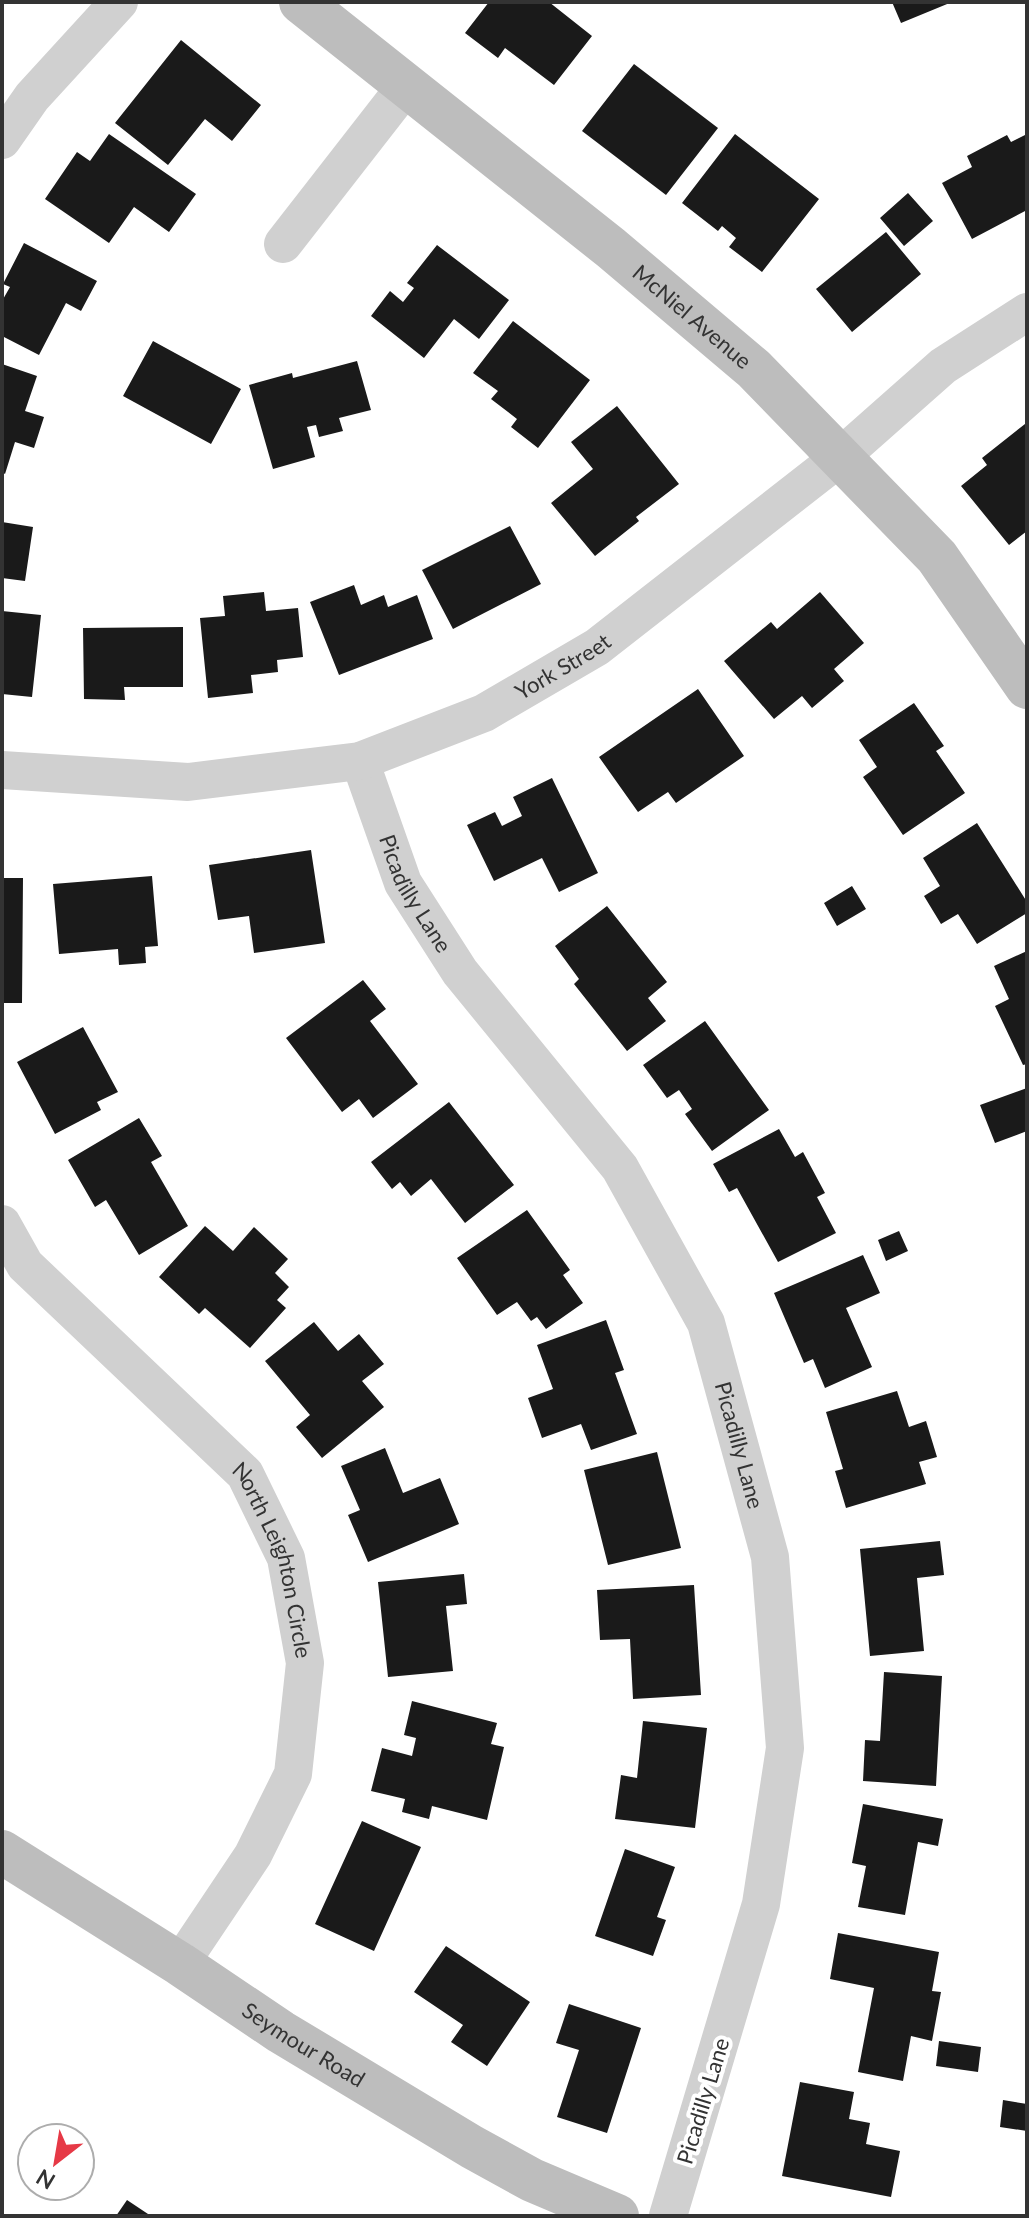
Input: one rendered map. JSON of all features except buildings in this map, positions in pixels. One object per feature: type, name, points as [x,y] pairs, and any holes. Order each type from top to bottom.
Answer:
[{"type":"street","points":[[2,140],[32,97],[119,2]]},
{"type":"street","name":"McNiel Avenue","points":[[301,2],[611,248],[754,369],[937,557],[1027,687]]},
{"type":"street","points":[[283,244],[406,86]]},
{"type":"street","name":"York Street","points":[[2,770],[188,782],[360,761],[484,713],[597,647],[839,458],[943,366],[1027,312]]},
{"type":"street","name":"Picadilly Lane","points":[[360,761],[403,883],[460,972],[620,1168],[706,1323],[770,1557],[785,1748],[761,1904],[668,2216]]},
{"type":"street","name":"North Leighton Circle","points":[[2,1224],[13,1264],[245,1474],[286,1558],[305,1663],[293,1774],[253,1855],[180,1964]]},
{"type":"street","name":"Seymour Road","points":[[2,1852],[281,2032],[472,2147],[532,2180],[617,2216]]}]
